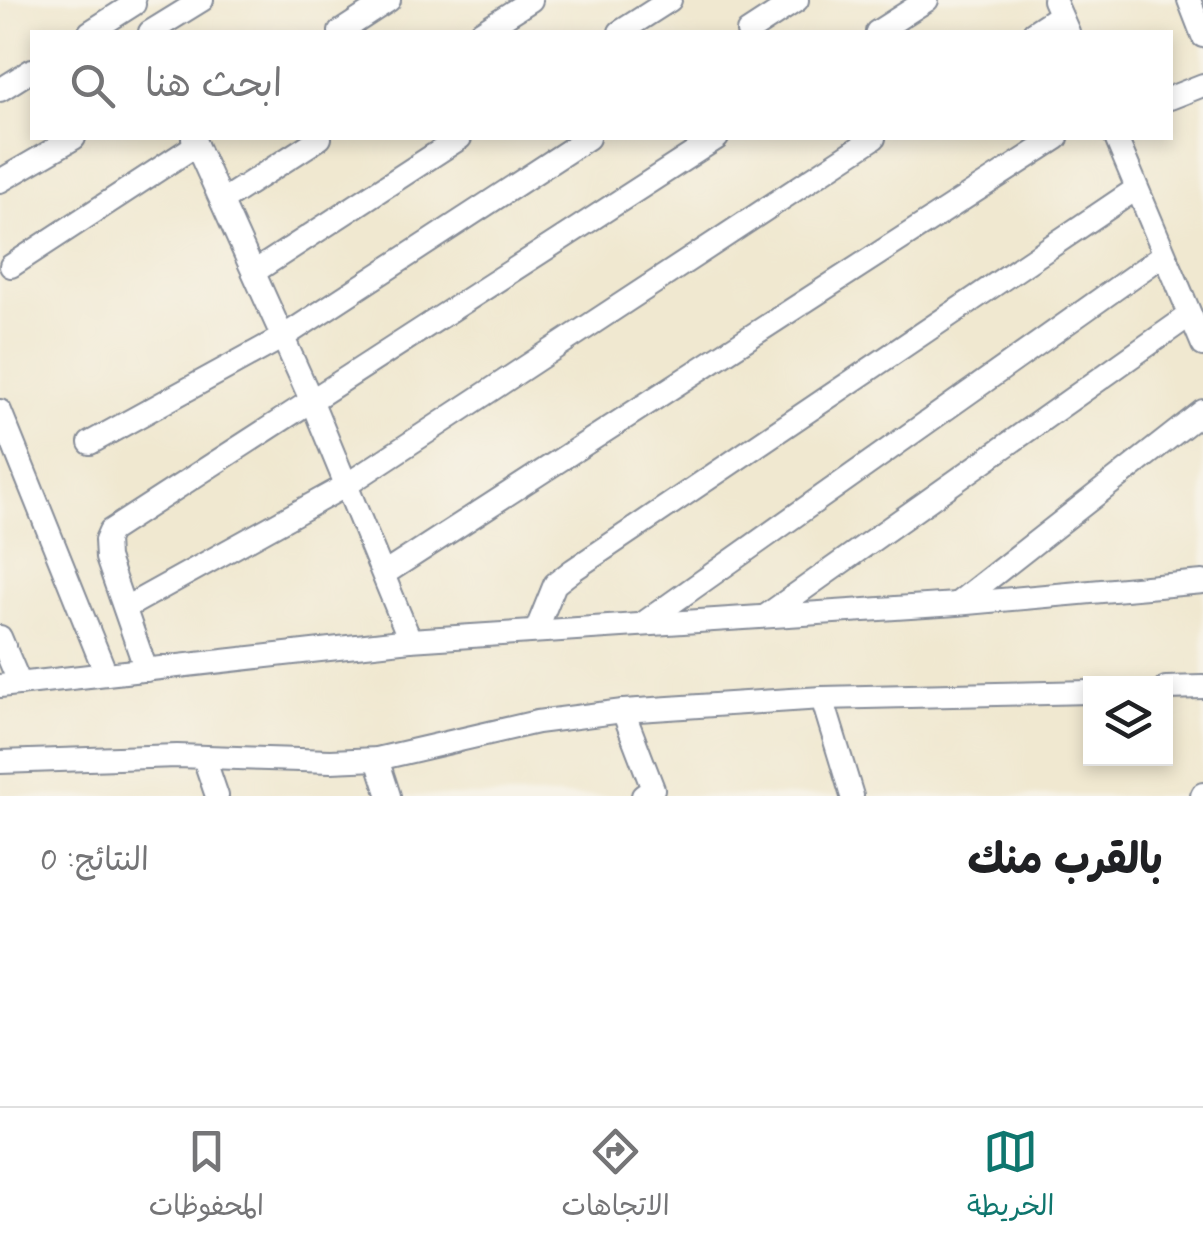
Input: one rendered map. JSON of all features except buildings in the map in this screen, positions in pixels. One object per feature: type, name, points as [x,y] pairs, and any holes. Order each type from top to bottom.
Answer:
[{"type":"street","points":[[151,30],[202,0]]},
{"type":"street","points":[[343,30],[388,0]]},
{"type":"street","points":[[485,30],[532,0]]},
{"type":"street","points":[[623,30],[670,0]]},
{"type":"street","points":[[751,30],[797,0]]},
{"type":"street","points":[[881,30],[927,0]]},
{"type":"street","points":[[1189,0],[1203,36]]},
{"type":"street","points":[[93,30],[133,2],[147,30]]},
{"type":"street","points":[[1037,30],[1061,16]]},
{"type":"street","points":[[0,90],[30,71]]},
{"type":"street","points":[[1173,97],[1203,85]]},
{"type":"street","points":[[0,182],[71,140]]},
{"type":"street","points":[[222,202],[317,140]]},
{"type":"street","points":[[254,272],[457,140]]},
{"type":"street","points":[[90,444],[283,338],[585,140]]},
{"type":"street","points":[[146,670],[107,558],[110,530],[714,140]]},
{"type":"street","points":[[126,608],[345,486],[871,140]]},
{"type":"street","points":[[384,574],[1053,140]]},
{"type":"street","points":[[1117,140],[1203,345]]},
{"type":"street","points":[[11,266],[195,141],[312,402],[410,640]]},
{"type":"street","points":[[536,631],[555,584],[573,570],[1136,189]]},
{"type":"street","points":[[642,624],[1163,255]]},
{"type":"street","points":[[768,615],[1190,315]]},
{"type":"street","points":[[0,411],[106,674]]},
{"type":"street","points":[[956,604],[1203,411]]},
{"type":"street","points":[[0,637],[10,685],[410,640],[956,604],[1203,582]]},
{"type":"street","points":[[1173,688],[1203,687]]},
{"type":"street","points":[[0,762],[377,759],[537,722],[623,711],[822,698],[1083,692]]},
{"type":"street","points":[[822,698],[852,796]]},
{"type":"street","points":[[623,711],[653,789],[643,796]]},
{"type":"street","points":[[204,758],[217,796]]},
{"type":"street","points":[[377,759],[389,796]]}]
